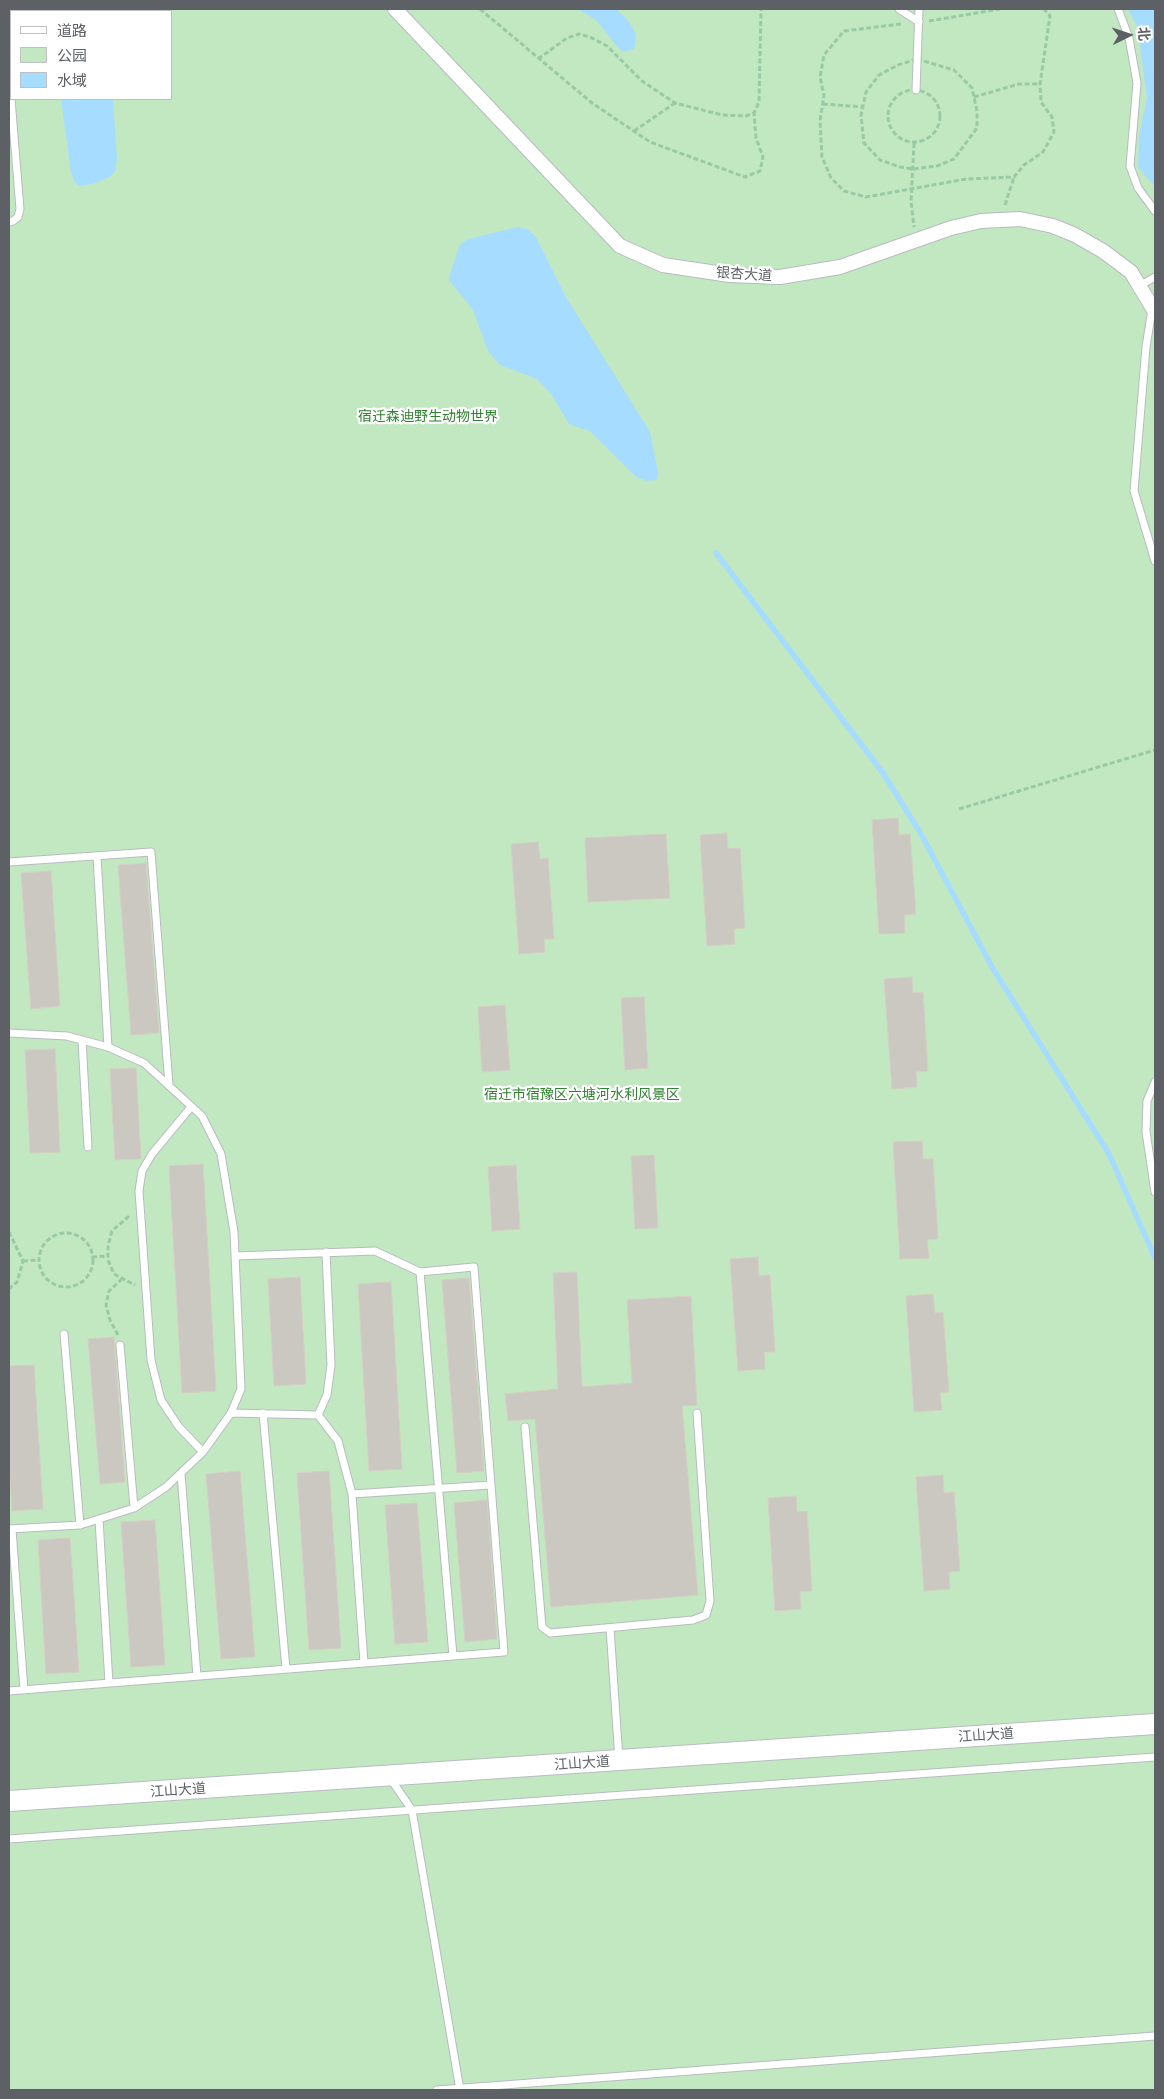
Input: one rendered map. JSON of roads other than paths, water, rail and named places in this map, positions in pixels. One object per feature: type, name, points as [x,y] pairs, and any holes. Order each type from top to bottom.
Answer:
[{"type":"main road","name":"江山大道","points":[[9,1802],[1155,1724]]},
{"type":"street","name":"银杏大道","points":[[395,9],[555,180],[620,246],[663,266],[730,275],[780,277],[840,267],[951,228],[981,221],[1028,220],[1053,226],[1076,235],[1131,272],[1154,310]]},
{"type":"lane","points":[[899,9],[919,22]]},
{"type":"lane","points":[[916,90],[919,9]]},
{"type":"lane","points":[[1118,9],[1129,38],[1138,83],[1130,166],[1138,188],[1155,211]]},
{"type":"lane","points":[[9,66],[10,82]]},
{"type":"lane","points":[[9,222],[14,221],[18,217],[20,209],[11,100]]},
{"type":"lane","points":[[1139,286],[1155,277]]},
{"type":"lane","points":[[1154,310],[1146,347],[1134,491],[1155,561]]},
{"type":"lane","points":[[9,862],[151,852],[169,1085]]},
{"type":"lane","points":[[97,856],[108,1048]]},
{"type":"lane","points":[[9,1033],[67,1036],[108,1048],[144,1063],[202,1116],[221,1154],[234,1232],[241,1389],[231,1412],[203,1452],[166,1487],[134,1508],[80,1526],[11,1529],[24,1690]]},
{"type":"lane","points":[[82,1040],[88,1147]]},
{"type":"lane","points":[[1155,1082],[1147,1101],[1146,1132],[1155,1192]]},
{"type":"lane","points":[[192,1107],[167,1134],[142,1171],[139,1191],[151,1360],[161,1400],[179,1427],[203,1452]]},
{"type":"lane","points":[[9,1691],[504,1652],[474,1267],[420,1272],[375,1251],[235,1256]]},
{"type":"lane","points":[[318,1415],[327,1395],[331,1365],[326,1252]]},
{"type":"lane","points":[[420,1272],[453,1656]]},
{"type":"lane","points":[[64,1334],[80,1526]]},
{"type":"lane","points":[[120,1345],[134,1508]]},
{"type":"lane","points":[[231,1412],[318,1415]]},
{"type":"lane","points":[[264,1413],[286,1669]]},
{"type":"lane","points":[[525,1427],[542,1627],[550,1633],[693,1620],[706,1615],[710,1608],[696,1413]]},
{"type":"lane","points":[[318,1415],[338,1441],[352,1494],[364,1663]]},
{"type":"lane","points":[[180,1474],[197,1676]]},
{"type":"lane","points":[[352,1494],[491,1485]]},
{"type":"lane","points":[[99,1520],[109,1683]]},
{"type":"lane","points":[[610,1628],[619,1760]]},
{"type":"lane","points":[[9,1839],[1155,1756]]},
{"type":"lane","points":[[388,1776],[412,1810],[460,2089]]},
{"type":"lane","points":[[436,2090],[1155,2036]]},
{"type":"water","points":[[578,9],[616,9],[627,19],[636,34],[634,49],[622,52],[596,20]]},
{"type":"water","points":[[1128,9],[1155,9],[1155,187],[1138,167],[1139,136],[1147,97],[1137,26]]},
{"type":"water","points":[[61,100],[113,100],[117,160],[115,171],[110,177],[92,184],[80,186],[75,183],[71,173]]},
{"type":"water","points":[[517,227],[527,229],[536,237],[566,297],[650,432],[658,473],[657,480],[647,481],[635,476],[590,431],[569,424],[551,394],[537,379],[500,365],[488,351],[473,310],[449,280],[451,271],[460,244],[469,239]]},
{"type":"waterway","points":[[716,553],[883,773],[921,834],[992,967],[1109,1154],[1155,1258]]},
{"type":"park label","name":"宿迁森迪野生动物世界","points":[[428,416]]},
{"type":"park label","name":"宿迁市宿豫区六塘河水利风景区","points":[[582,1094]]}]
